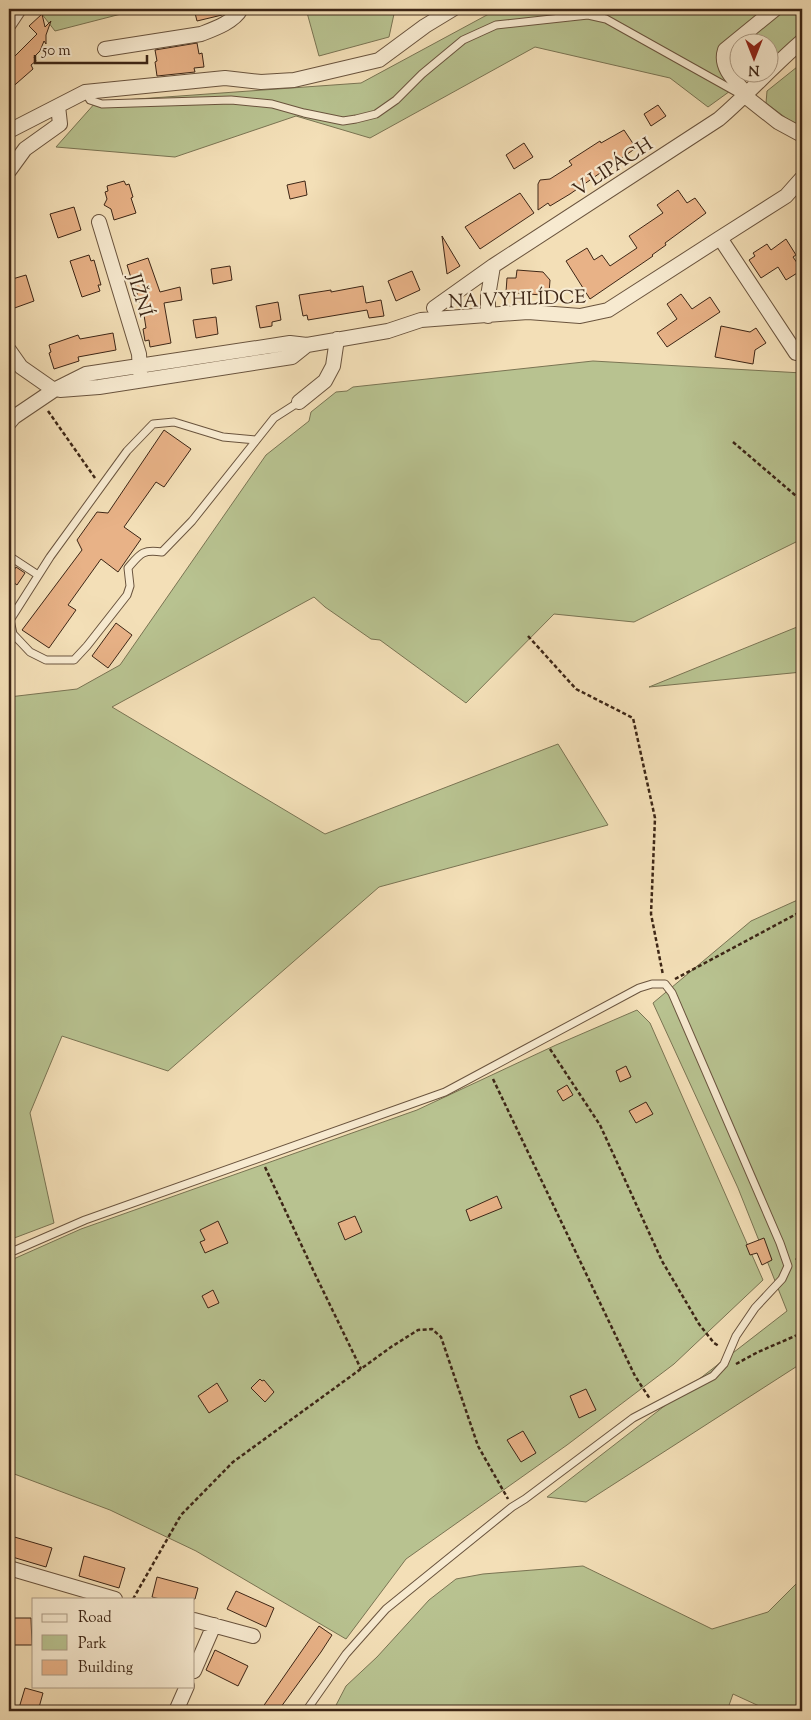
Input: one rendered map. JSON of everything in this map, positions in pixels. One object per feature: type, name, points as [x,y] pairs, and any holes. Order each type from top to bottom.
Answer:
[{"type":"street","points":[[9,24],[19,9]]},
{"type":"street","points":[[105,49],[201,34],[215,29],[228,21],[241,9]]},
{"type":"street","points":[[9,131],[85,92],[225,78],[261,82],[303,78],[379,60],[425,26],[453,9]]},
{"type":"street","points":[[775,9],[724,50],[722,57],[725,67],[746,95],[778,122],[802,136]]},
{"type":"street","name":"V LIPÁCH","points":[[434,308],[493,266],[719,119],[802,41]]},
{"type":"street","points":[[9,171],[25,149],[60,124],[58,106]]},
{"type":"street","name":"NA VYHLÍDCE","points":[[9,423],[14,417],[54,390],[86,374],[290,343],[307,345],[388,331],[421,320],[528,312],[580,316],[608,310],[786,196],[802,178]]},
{"type":"street","name":"JIŽNÍ","points":[[99,222],[139,354],[140,380]]},
{"type":"street","points":[[720,238],[796,353]]},
{"type":"street","points":[[488,316],[488,296],[493,266]]},
{"type":"street","points":[[299,402],[325,382],[333,366],[337,339]]},
{"type":"street","name":"NA VYHLÍDCE","points":[[54,390],[99,388],[292,357],[307,345]]},
{"type":"street","points":[[9,350],[21,367],[54,390]]},
{"type":"street","points":[[9,1568],[112,1598]]},
{"type":"street","points":[[195,1620],[253,1636]]},
{"type":"street","points":[[195,1669],[214,1625]]},
{"type":"street","points":[[176,1711],[186,1688]]},
{"type":"lane","points":[[85,92],[90,100],[102,104],[231,100],[272,104],[343,121],[376,114],[396,100],[422,74],[463,40],[496,25],[588,15],[606,19],[746,95]]},
{"type":"lane","points":[[256,440],[223,437],[174,422],[152,424],[126,451],[38,575],[10,620],[13,634],[30,652],[46,660],[74,660],[127,595],[130,586],[128,568],[140,554],[149,550],[162,552],[186,527],[274,418],[299,402]]},
{"type":"lane","points":[[9,556],[38,575]]},
{"type":"lane","points":[[9,1253],[85,1220],[445,1092],[639,988],[652,984],[665,984],[672,993],[780,1243],[788,1266],[782,1280],[756,1308],[736,1336],[724,1364],[717,1372],[633,1418],[512,1507],[386,1609],[346,1654],[306,1711]]},
{"type":"path","points":[[40,399],[98,482],[99,490]]},
{"type":"path","points":[[733,442],[802,501]]},
{"type":"path","points":[[528,636],[576,689],[633,718],[655,818],[651,914],[665,984],[802,911]]},
{"type":"path","points":[[544,1039],[600,1125],[662,1261],[699,1324],[714,1343],[729,1353]]},
{"type":"path","points":[[488,1069],[631,1368],[655,1406]]},
{"type":"path","points":[[261,1157],[361,1369]]},
{"type":"path","points":[[134,1598],[181,1515],[233,1462],[391,1347],[418,1330],[432,1329],[441,1337],[478,1446],[512,1507]]},
{"type":"path","points":[[717,1372],[802,1333]]},
{"type":"green space","points":[[38,9],[155,9],[121,14],[55,31]]},
{"type":"green space","points":[[306,9],[404,9],[394,14],[389,37],[319,56]]},
{"type":"green space","points":[[498,9],[802,9],[802,36],[778,56],[778,32],[728,32],[728,82],[743,82],[708,107],[670,78],[535,47],[370,138],[296,116],[175,157],[56,147],[96,102],[361,83]]},
{"type":"green space","points":[[802,63],[802,126],[790,121],[766,103],[767,91]]},
{"type":"green space","points":[[593,361],[802,373],[802,541],[800,540],[634,622],[554,614],[466,703],[380,640],[371,639],[325,607],[314,597],[112,707],[325,834],[558,744],[608,825],[379,887],[168,1071],[62,1036],[30,1113],[54,1223],[9,1240],[9,697],[77,689],[120,665],[266,455],[309,421],[311,412],[336,392],[347,391],[353,387]]},
{"type":"green space","points":[[802,625],[802,672],[649,687]]},
{"type":"green space","points":[[802,898],[802,1363],[586,1502],[547,1497],[787,1311],[738,1188],[653,1003],[751,921]]},
{"type":"green space","points":[[637,1010],[650,1023],[763,1280],[674,1364],[567,1445],[406,1559],[346,1639],[196,1551],[110,1510],[9,1472],[9,1261],[81,1229],[417,1110],[556,1045]]},
{"type":"green space","points":[[583,1566],[712,1629],[768,1612],[802,1578],[802,1711],[770,1711],[733,1694],[727,1711],[333,1711],[346,1686],[377,1657],[429,1600],[456,1579],[483,1574]]},
{"type":"building","points":[[194,9],[229,10],[222,15],[197,21]]},
{"type":"building","points":[[42,14],[45,27],[51,21],[46,35],[46,44],[44,41],[40,51],[34,57],[36,61],[31,65],[33,69],[9,90],[9,62],[37,34],[29,26]]},
{"type":"building","points":[[197,43],[199,54],[202,53],[204,67],[194,68],[195,72],[157,76],[155,50]]},
{"type":"building","points":[[658,105],[666,116],[651,126],[644,114]]},
{"type":"building","points":[[624,130],[636,148],[570,194],[550,206],[548,203],[538,210],[538,184],[540,180],[550,179],[572,165],[569,161],[600,141],[601,143]]},
{"type":"building","points":[[524,143],[533,157],[514,169],[506,155]]},
{"type":"building","points":[[124,181],[126,185],[129,184],[136,213],[114,220],[111,209],[104,205],[107,199],[105,192],[108,191],[107,186]]},
{"type":"building","points":[[305,181],[307,195],[290,199],[287,185]]},
{"type":"building","points":[[678,190],[687,203],[695,198],[706,213],[665,243],[666,245],[653,256],[590,299],[566,261],[587,248],[594,260],[602,255],[610,266],[637,248],[629,236],[663,213],[657,205]]},
{"type":"building","points":[[520,193],[534,213],[480,249],[465,227]]},
{"type":"building","points":[[74,207],[81,230],[58,238],[50,214]]},
{"type":"building","points":[[442,236],[460,266],[447,274]]},
{"type":"building","points":[[786,239],[796,255],[793,257],[802,270],[786,280],[778,267],[761,278],[749,260],[755,256],[753,253],[767,244],[771,250]]},
{"type":"building","points":[[89,255],[91,261],[94,260],[101,285],[98,285],[100,291],[82,297],[70,261]]},
{"type":"building","points":[[148,258],[160,292],[180,287],[182,300],[164,303],[171,343],[150,347],[149,340],[145,341],[143,329],[146,328],[142,302],[139,302],[134,280],[132,281],[127,265]]},
{"type":"building","points":[[230,266],[232,280],[213,284],[211,269]]},
{"type":"building","points":[[517,270],[543,272],[550,280],[549,293],[541,292],[541,295],[506,292],[507,278],[516,278]]},
{"type":"building","points":[[412,271],[420,290],[396,301],[388,281]]},
{"type":"building","points":[[26,275],[34,301],[9,310],[9,280]]},
{"type":"building","points":[[363,286],[366,303],[381,300],[384,316],[369,318],[367,310],[308,320],[307,315],[303,316],[299,295]]},
{"type":"building","points":[[681,294],[692,309],[710,297],[720,312],[667,347],[657,333],[677,319],[667,304]]},
{"type":"building","points":[[278,302],[281,320],[272,322],[272,326],[260,328],[256,306]]},
{"type":"building","points":[[216,317],[218,334],[196,338],[193,320]]},
{"type":"building","points":[[721,326],[750,332],[756,328],[766,343],[755,350],[753,364],[715,357]]},
{"type":"building","points":[[113,333],[116,350],[78,357],[79,361],[54,369],[49,353],[51,352],[49,345],[78,335],[80,339]]},
{"type":"building","points":[[164,430],[191,449],[164,487],[156,482],[124,527],[141,539],[118,572],[101,559],[68,605],[76,610],[49,648],[22,630],[82,550],[77,540],[97,512],[108,513]]},
{"type":"building","points":[[16,567],[25,573],[17,585],[9,579]]},
{"type":"building","points":[[116,623],[132,635],[108,668],[92,656]]},
{"type":"building","points":[[626,1066],[631,1077],[620,1082],[616,1071]]},
{"type":"building","points":[[567,1085],[573,1095],[563,1101],[557,1091]]},
{"type":"building","points":[[646,1102],[653,1114],[636,1123],[629,1111]]},
{"type":"building","points":[[497,1196],[502,1208],[470,1221],[466,1210]]},
{"type":"building","points":[[355,1216],[362,1232],[345,1240],[338,1223]]},
{"type":"building","points":[[218,1221],[228,1243],[205,1253],[200,1242],[205,1240],[200,1230]]},
{"type":"building","points":[[764,1238],[772,1260],[762,1265],[757,1253],[750,1255],[746,1245]]},
{"type":"building","points":[[213,1290],[219,1303],[208,1308],[202,1296]]},
{"type":"building","points":[[260,1379],[264,1380],[274,1392],[265,1402],[251,1388]]},
{"type":"building","points":[[217,1383],[228,1401],[209,1413],[198,1396]]},
{"type":"building","points":[[586,1389],[596,1410],[579,1418],[570,1396]]},
{"type":"building","points":[[523,1431],[536,1453],[521,1462],[507,1440]]},
{"type":"building","points":[[11,1536],[52,1548],[46,1567],[9,1556]]},
{"type":"building","points":[[84,1556],[125,1568],[119,1588],[79,1576]]},
{"type":"building","points":[[157,1577],[198,1588],[195,1599],[152,1597]]},
{"type":"building","points":[[236,1591],[274,1608],[266,1627],[227,1609]]},
{"type":"building","points":[[9,1618],[31,1618],[32,1645],[9,1645]]},
{"type":"building","points":[[319,1626],[332,1635],[321,1652],[278,1711],[260,1711]]},
{"type":"building","points":[[215,1650],[248,1666],[238,1686],[206,1670]]},
{"type":"building","points":[[25,1688],[43,1693],[38,1711],[19,1708]]}]
